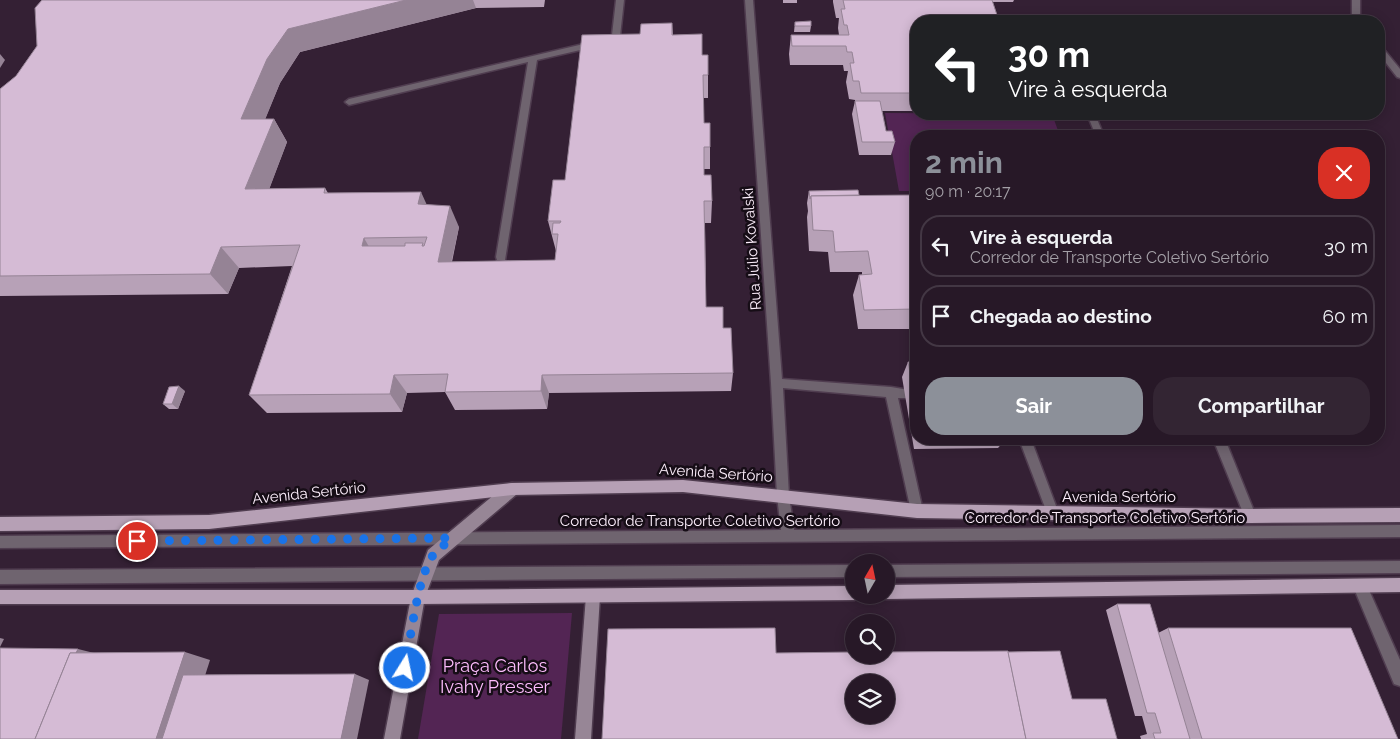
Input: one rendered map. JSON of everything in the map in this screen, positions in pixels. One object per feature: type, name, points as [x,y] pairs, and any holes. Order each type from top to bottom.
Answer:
[{"type":"main road","name":"Avenida Sertório","points":[[0,524],[209,522],[512,489],[683,486],[917,511],[1250,516],[1400,514]]},
{"type":"main road","points":[[392,739],[418,597],[433,555],[451,538],[512,489]]},
{"type":"main road","points":[[895,592],[1400,585]]},
{"type":"main road","points":[[0,597],[593,596],[845,592]]},
{"type":"main road","points":[[583,739],[593,596]]},
{"type":"street","points":[[1360,586],[1400,678]]},
{"type":"lane","points":[[349,102],[612,40],[616,36],[620,0]]},
{"type":"lane","name":"Rua Júlio Kovalski","points":[[749,0],[777,383],[783,496],[788,536]]},
{"type":"lane","points":[[1356,0],[1356,15]]},
{"type":"lane","points":[[1385,56],[1400,75]]},
{"type":"lane","points":[[500,257],[532,60]]},
{"type":"lane","points":[[777,383],[905,394]]},
{"type":"lane","points":[[892,392],[917,511]]},
{"type":"lane","points":[[1027,445],[1053,514]]},
{"type":"lane","points":[[1221,445],[1250,516]]},
{"type":"lane","name":"Corredor de Transporte Coletivo Sertório","points":[[0,542],[1400,531]]},
{"type":"lane","points":[[1352,567],[1360,586]]},
{"type":"lane","points":[[895,571],[1400,567]]},
{"type":"lane","points":[[0,576],[845,571]]},
{"type":"green space","points":[[885,113],[910,113],[910,120],[1054,120],[1058,130],[910,130],[910,191],[899,191]]},
{"type":"green space","name":"Praça Carlos Ivahy Presser","points":[[572,613],[561,739],[418,739],[439,614]]},
{"type":"building","points":[[42,0],[406,0],[288,29],[267,59],[241,119],[274,119],[245,189],[325,188],[324,193],[421,192],[418,204],[450,206],[438,262],[555,260],[558,234],[552,234],[553,223],[560,223],[561,221],[548,221],[553,180],[565,180],[582,35],[640,34],[641,24],[672,23],[672,35],[702,34],[702,55],[708,55],[708,75],[703,75],[704,123],[710,123],[710,147],[704,147],[704,175],[711,175],[712,201],[704,201],[706,307],[723,307],[723,328],[731,328],[733,373],[542,375],[541,391],[445,392],[448,374],[394,375],[390,394],[249,395],[300,245],[221,247],[210,274],[0,276],[0,89],[16,76],[37,46],[35,8]],"holes":[[[427,237],[424,246],[422,246],[423,243],[405,243],[405,246],[362,246],[364,238]]]},
{"type":"building","points":[[843,0],[992,0],[997,15],[910,15],[910,93],[861,93],[859,81],[853,81],[850,63],[854,63],[852,52],[847,52],[846,46],[792,46],[791,35],[849,35],[847,25],[844,25],[841,9],[845,9]]},
{"type":"building","points":[[811,21],[811,26],[795,26],[795,22]]},
{"type":"building","points":[[855,101],[880,101],[886,131],[892,131],[895,142],[862,142]]},
{"type":"building","points":[[858,190],[859,195],[811,196],[810,199],[809,191]]},
{"type":"building","points":[[910,195],[910,309],[864,310],[859,275],[872,274],[868,251],[835,252],[833,231],[813,230],[811,196]]},
{"type":"building","points":[[179,386],[172,404],[163,404],[169,387]]},
{"type":"building","points":[[1117,604],[1150,604],[1190,739],[1155,739],[1153,733],[1161,733],[1155,713],[1147,713]]},
{"type":"building","points":[[775,628],[776,653],[845,652],[845,664],[895,664],[895,652],[1008,651],[1026,739],[602,739],[608,629]]},
{"type":"building","points":[[1168,628],[1351,628],[1398,739],[1202,739]]},
{"type":"building","points":[[0,648],[78,649],[76,653],[70,653],[35,739],[0,739]]},
{"type":"building","points":[[1060,651],[1072,699],[1106,699],[1117,739],[1026,739],[1008,652]]},
{"type":"building","points":[[185,652],[156,739],[35,739],[70,653]]},
{"type":"building","points":[[355,674],[341,739],[162,739],[183,675]]},
{"type":"route","points":[[137,541],[451,538],[433,555],[425,575],[418,597],[405,668]]}]
